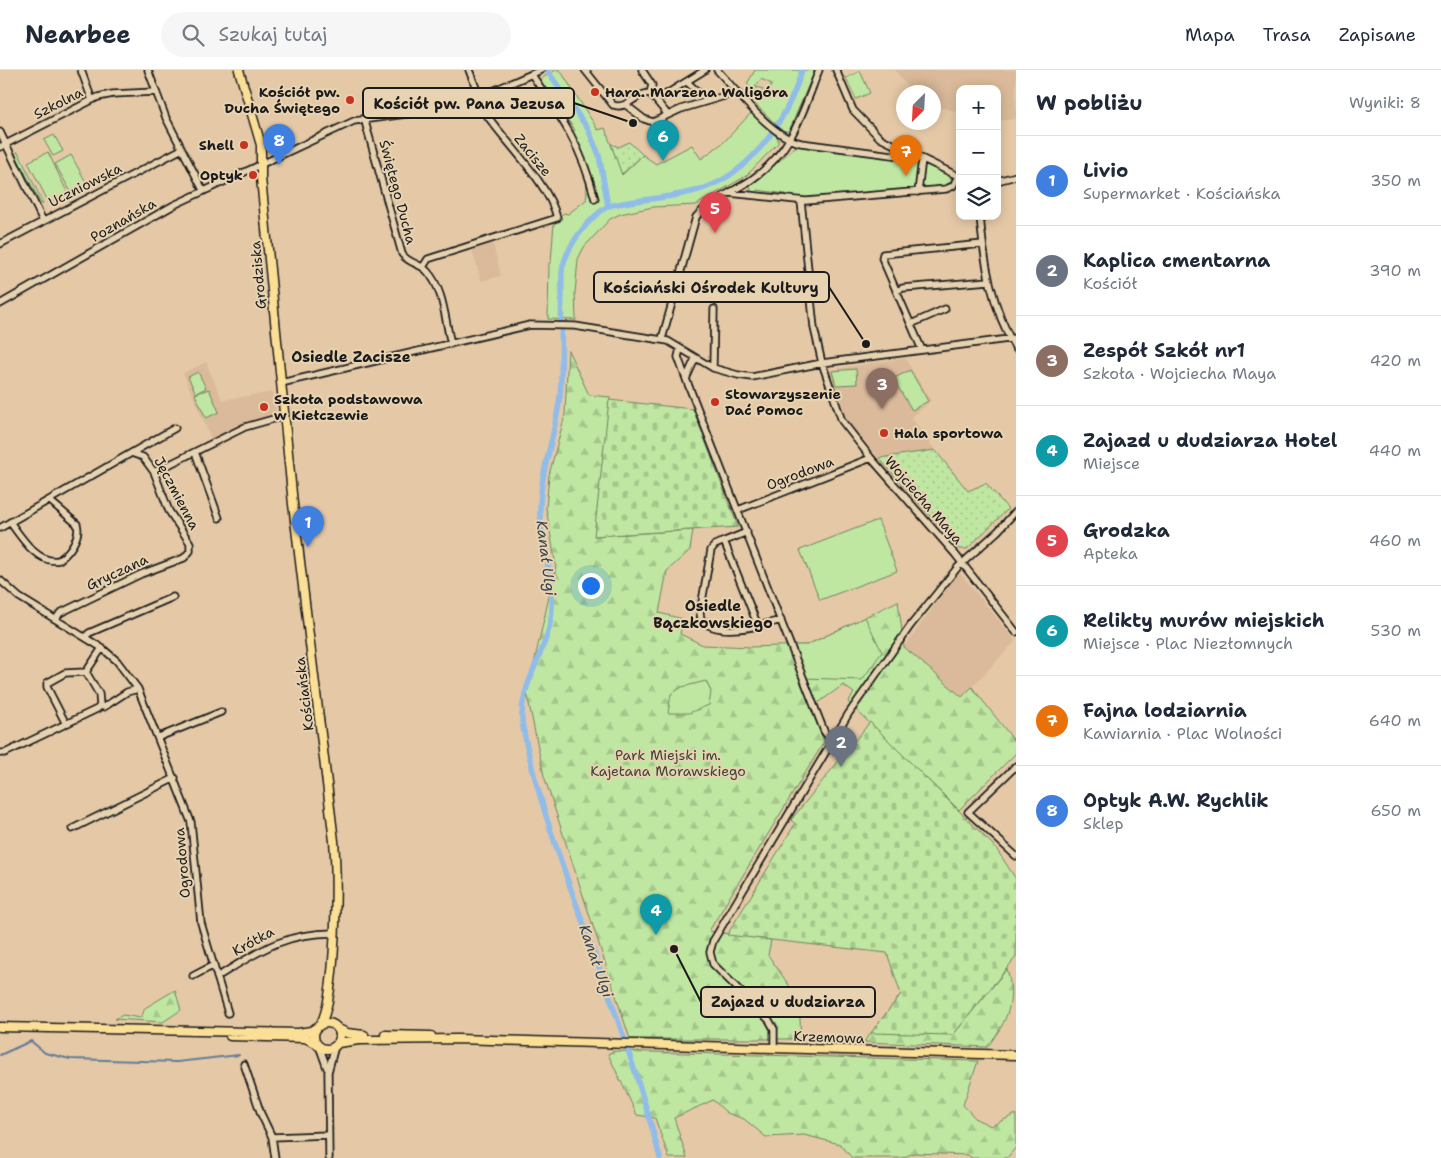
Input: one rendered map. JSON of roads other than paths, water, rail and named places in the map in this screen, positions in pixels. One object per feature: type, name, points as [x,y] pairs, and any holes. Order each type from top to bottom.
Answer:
[{"type":"main road","name":"Grodziska","points":[[239,70],[260,140],[281,383]]},
{"type":"main road","name":"Kościańska","points":[[281,383],[334,841],[336,878],[329,1002],[319,1026]]},
{"type":"main road","name":"Kościańska","points":[[329,1002],[336,1027]]},
{"type":"main road","points":[[0,1028],[200,1033],[298,1033],[311,1031],[328,1023],[356,1035],[422,1035],[458,1039]]},
{"type":"main road","points":[[318,1045],[314,1037],[319,1026]]},
{"type":"main road","points":[[336,1027],[340,1036],[336,1045]]},
{"type":"main road","points":[[200,1033],[248,1037],[305,1038],[325,1049],[359,1040],[458,1039]]},
{"type":"main road","name":"Krzemowa","points":[[458,1039],[1016,1055]]},
{"type":"street","points":[[81,70],[92,100]]},
{"type":"street","points":[[148,70],[155,92],[203,190]]},
{"type":"street","points":[[469,70],[480,98]]},
{"type":"street","points":[[585,70],[613,105],[626,105],[643,94],[650,93]]},
{"type":"street","points":[[642,70],[652,85],[650,93]]},
{"type":"street","points":[[655,98],[663,96],[705,70]]},
{"type":"street","points":[[717,70],[769,124],[790,140],[922,159]]},
{"type":"street","points":[[662,339],[693,223],[702,211],[752,179],[780,154],[790,140],[819,70]]},
{"type":"street","points":[[836,70],[853,110],[884,142],[956,176]]},
{"type":"street","points":[[537,73],[581,151],[595,199]]},
{"type":"street","name":"Poznańska","points":[[0,304],[203,190],[364,118],[436,110],[480,98],[537,73]]},
{"type":"street","points":[[687,82],[708,101]]},
{"type":"street","name":"Szkolna","points":[[2,145],[92,100],[113,94],[155,92]]},
{"type":"street","points":[[626,105],[652,122],[668,114],[738,92]]},
{"type":"street","points":[[650,93],[668,114]]},
{"type":"street","name":"Zacisze","points":[[423,266],[428,259],[557,218],[555,208],[546,191],[483,110]]},
{"type":"street","name":"Świętego Ducha","points":[[364,118],[402,254],[408,261],[423,266],[437,285],[450,344]]},
{"type":"street","points":[[0,132],[2,145],[43,222]]},
{"type":"street","points":[[880,153],[884,147],[884,142]]},
{"type":"street","name":"Uczniowska","points":[[0,244],[182,149]]},
{"type":"street","points":[[918,192],[922,159]]},
{"type":"street","points":[[1001,180],[1016,176]]},
{"type":"street","points":[[749,194],[748,190],[752,179]]},
{"type":"street","points":[[729,193],[801,201],[950,188],[956,181]]},
{"type":"street","name":"Wojciecha Maya","points":[[801,201],[814,328],[822,363],[842,421],[871,458],[962,563],[1016,632]]},
{"type":"street","points":[[980,220],[989,280],[1016,349]]},
{"type":"street","points":[[922,350],[882,258],[883,254],[983,244]]},
{"type":"street","points":[[896,291],[903,288],[989,280]]},
{"type":"street","points":[[713,368],[714,308]]},
{"type":"street","points":[[911,324],[945,309]]},
{"type":"street","points":[[281,383],[516,327],[551,324],[662,339],[713,368],[738,375],[752,376],[822,363],[1013,338]]},
{"type":"street","points":[[680,349],[678,357],[686,379],[824,731],[832,742]]},
{"type":"street","points":[[686,379],[696,359]]},
{"type":"street","points":[[154,472],[245,427],[284,416]]},
{"type":"street","points":[[0,528],[134,454],[139,448],[175,428]]},
{"type":"street","points":[[195,452],[219,518]]},
{"type":"street","name":"Jęczmienna","points":[[134,454],[143,457],[154,472],[169,511],[190,543],[190,551]]},
{"type":"street","name":"Ogrodowa","points":[[738,510],[871,458]]},
{"type":"street","points":[[10,522],[26,544],[44,558],[50,561],[59,560],[75,540],[78,528],[49,500]]},
{"type":"street","points":[[774,1048],[774,1029],[769,1020],[716,968],[712,960],[711,947],[849,713],[905,634],[962,563],[998,531],[1016,511]]},
{"type":"street","points":[[747,532],[715,545],[711,550],[700,613],[701,618],[714,628],[750,629],[781,620]]},
{"type":"street","points":[[724,541],[758,626]]},
{"type":"street","name":"Gryczana","points":[[56,619],[60,613],[141,574],[184,558],[190,551]]},
{"type":"street","name":"Ogrodowa","points":[[0,580],[19,597],[102,648],[121,665],[138,689],[150,714],[191,822],[201,923],[228,1013]]},
{"type":"street","points":[[85,637],[89,633],[172,597]]},
{"type":"street","points":[[86,672],[102,648]]},
{"type":"street","points":[[86,672],[99,694],[100,706]]},
{"type":"street","points":[[66,724],[47,686],[48,683],[65,674],[86,672]]},
{"type":"street","points":[[0,753],[5,753],[100,706],[104,707],[127,692],[138,689]]},
{"type":"street","points":[[158,737],[222,712]]},
{"type":"street","points":[[1016,766],[968,812],[1016,856]]},
{"type":"street","points":[[72,829],[175,778]]},
{"type":"street","name":"Krótka","points":[[217,977],[262,948],[284,938],[334,932]]},
{"type":"street","points":[[193,976],[214,965]]},
{"type":"street","points":[[318,1045],[328,1072]]},
{"type":"street","points":[[329,1158],[328,1072],[336,1045]]},
{"type":"street","points":[[244,1064],[261,1114],[272,1137],[275,1158]]},
{"type":"street","points":[[272,1137],[328,1134]]},
{"type":"waterway","points":[[547,70],[588,129],[599,155],[608,206]]},
{"type":"waterway","name":"Kanał Ulgi","points":[[660,1158],[622,1031],[561,862],[534,773],[523,728],[524,698],[546,638],[552,608],[551,585],[541,525],[540,498],[560,395],[562,269],[566,256],[575,240],[587,224],[608,206],[695,191],[714,184],[749,160],[776,127],[787,108],[802,70]]},
{"type":"waterway","points":[[0,1055],[31,1041],[45,1053],[70,1059],[177,1062],[239,1055]]},
{"type":"place","name":"Hara. Marzena Waligóra","points":[[595,92]]},
{"type":"place","name":"Kościół pw. Ducha Świętego","points":[[350,100]]},
{"type":"place","name":"Kościół pw. Pana Jezusa","points":[[633,123]]},
{"type":"place","name":"Shell","points":[[244,145]]},
{"type":"place","name":"Relikty murów miejskich","points":[[663,161]]},
{"type":"place","name":"Optyk A.W. Rychlik","points":[[279,165]]},
{"type":"place","name":"Optyk","points":[[253,175]]},
{"type":"place","name":"Fajna lodziarnia","points":[[906,176]]},
{"type":"place","name":"Grodzka","points":[[715,233]]},
{"type":"place","name":"Kościański Ośrodek Kultury","points":[[866,344]]},
{"type":"place","name":"Stowarzyszenie Dać Pomoc","points":[[715,402]]},
{"type":"place","name":"Szkoła podstawowa w Kiełczewie","points":[[264,407]]},
{"type":"place","name":"Zespół Szkół nr1","points":[[882,409]]},
{"type":"place","name":"Hala sportowa","points":[[884,433]]},
{"type":"place","name":"Livio","points":[[308,547]]},
{"type":"place","name":"Kaplica cmentarna","points":[[841,767]]},
{"type":"place","name":"Zajazd u dudziarza Hotel","points":[[656,935]]},
{"type":"place","name":"Zajazd u dudziarza","points":[[674,949]]},
{"type":"district","name":"Osiedle Zacisze","points":[[351,357]]},
{"type":"district","name":"Osiedle Bączkowskiego","points":[[713,614]]},
{"type":"park label","name":"Park Miejski im. Kajetana Morawskiego","points":[[668,764]]}]
